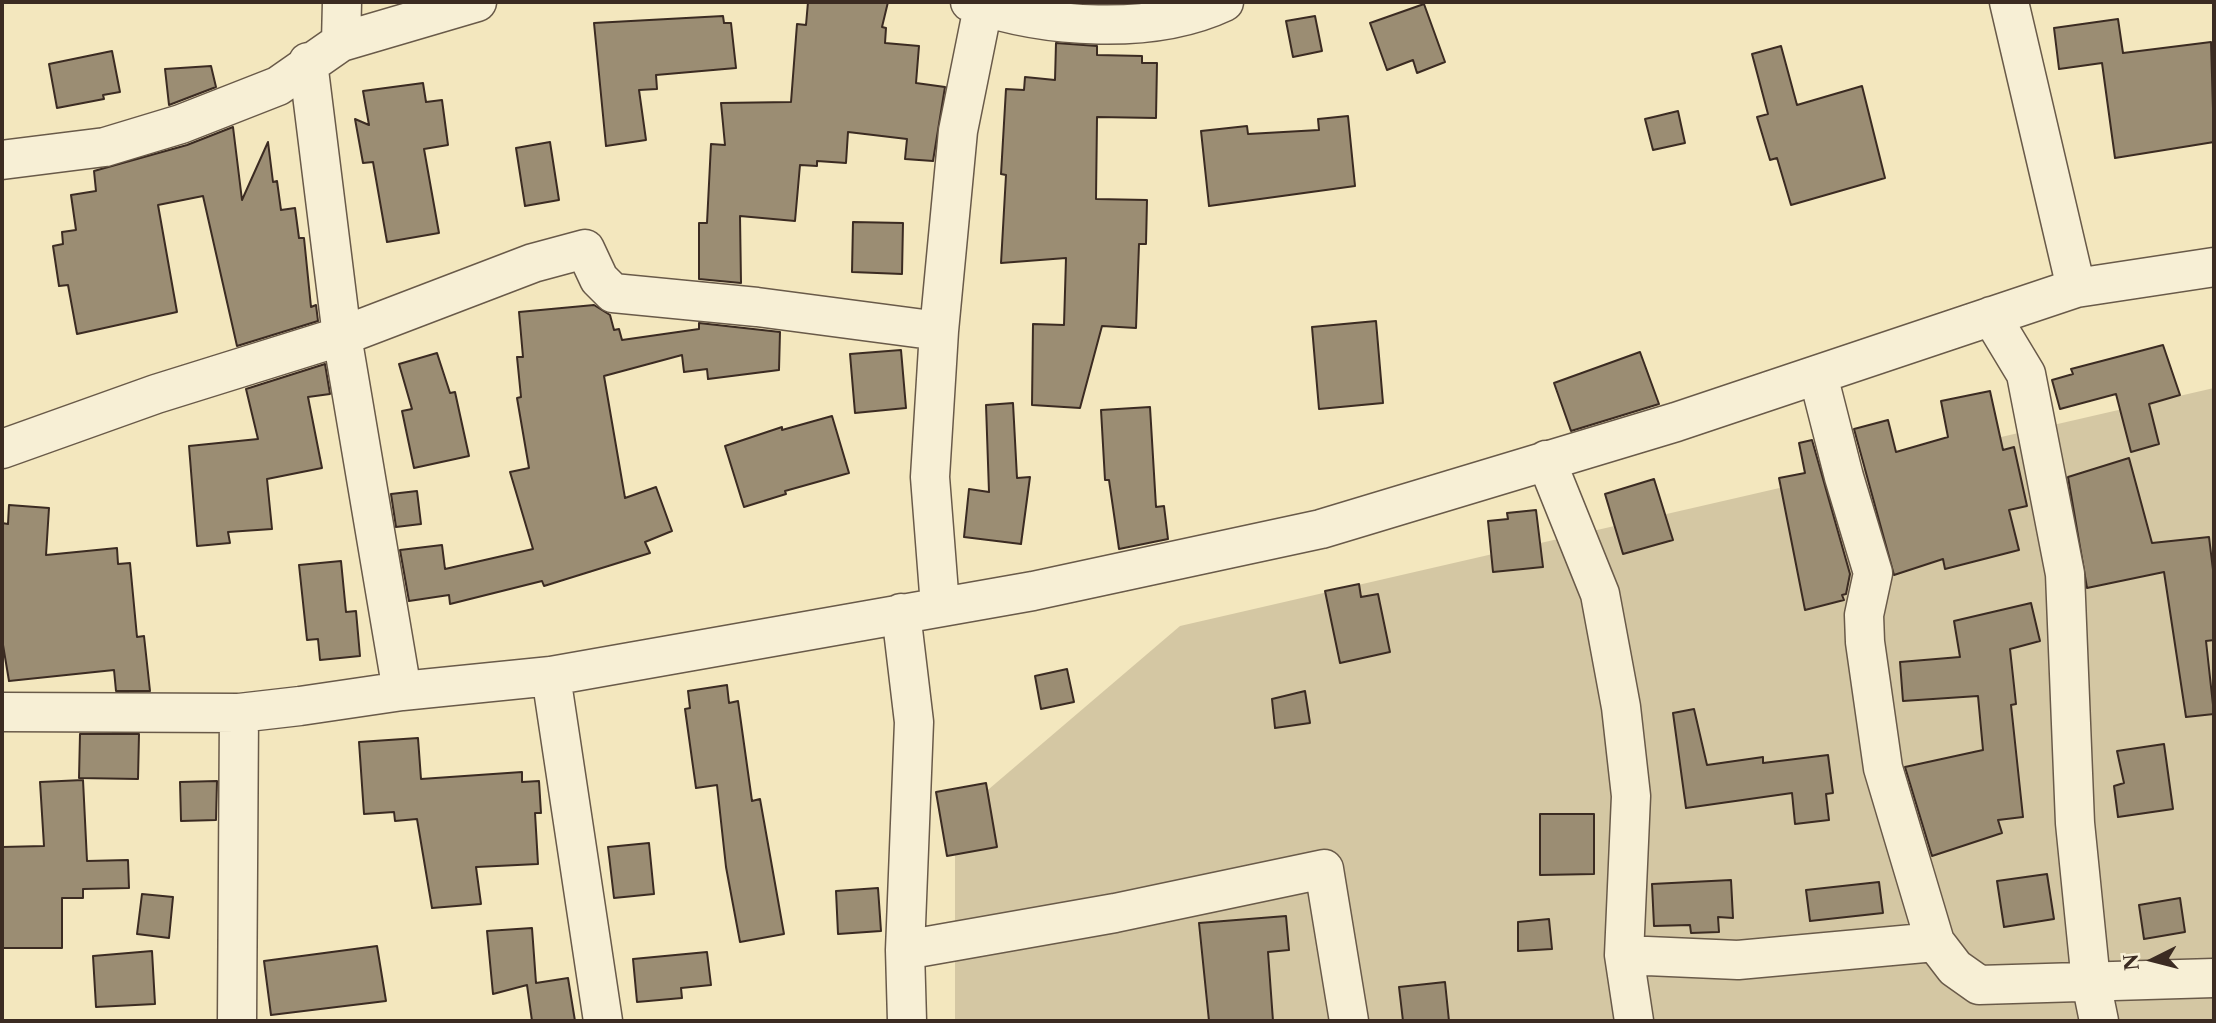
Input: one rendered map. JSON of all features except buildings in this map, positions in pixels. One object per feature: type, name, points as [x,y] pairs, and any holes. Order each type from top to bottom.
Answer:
[{"type":"street","points":[[341,2],[341,42]]},
{"type":"street","points":[[2,160],[106,147],[168,128],[278,86],[308,62],[341,42],[477,2]]},
{"type":"street","points":[[940,606],[930,477],[939,331],[958,131],[976,4],[1054,20],[1144,25],[1199,13],[1224,2]]},
{"type":"street","points":[[2009,2],[2076,288]]},
{"type":"street","points":[[308,62],[342,336],[402,691]]},
{"type":"street","points":[[2,449],[156,394],[342,336],[533,262],[585,249],[599,279],[613,293],[648,299],[757,307],[939,331]]},
{"type":"street","points":[[2,712],[239,713],[402,691],[551,676],[1033,591],[1321,528],[1818,375],[2076,288],[2214,267]]},
{"type":"street","points":[[1991,316],[2026,374],[2065,574],[2075,823],[2091,982],[2099,1021]]},
{"type":"street","points":[[1818,375],[1844,477],[1873,573],[1864,615],[1865,642],[1883,768],[1935,942],[1955,968],[1979,985],[2214,978]]},
{"type":"street","points":[[1546,460],[1600,594],[1621,707],[1631,796],[1624,955],[1634,1021]]},
{"type":"street","points":[[901,613],[914,722],[905,950],[907,1021]]},
{"type":"street","points":[[551,676],[603,1021]]},
{"type":"street","points":[[237,1021],[239,713]]},
{"type":"street","points":[[905,950],[1115,913],[1324,869],[1349,1021]]},
{"type":"street","points":[[1624,955],[1738,960],[1935,942]]},
{"type":"shaded area","points":[[2214,388],[2214,1021],[955,1021],[955,818],[1180,626]]}]
